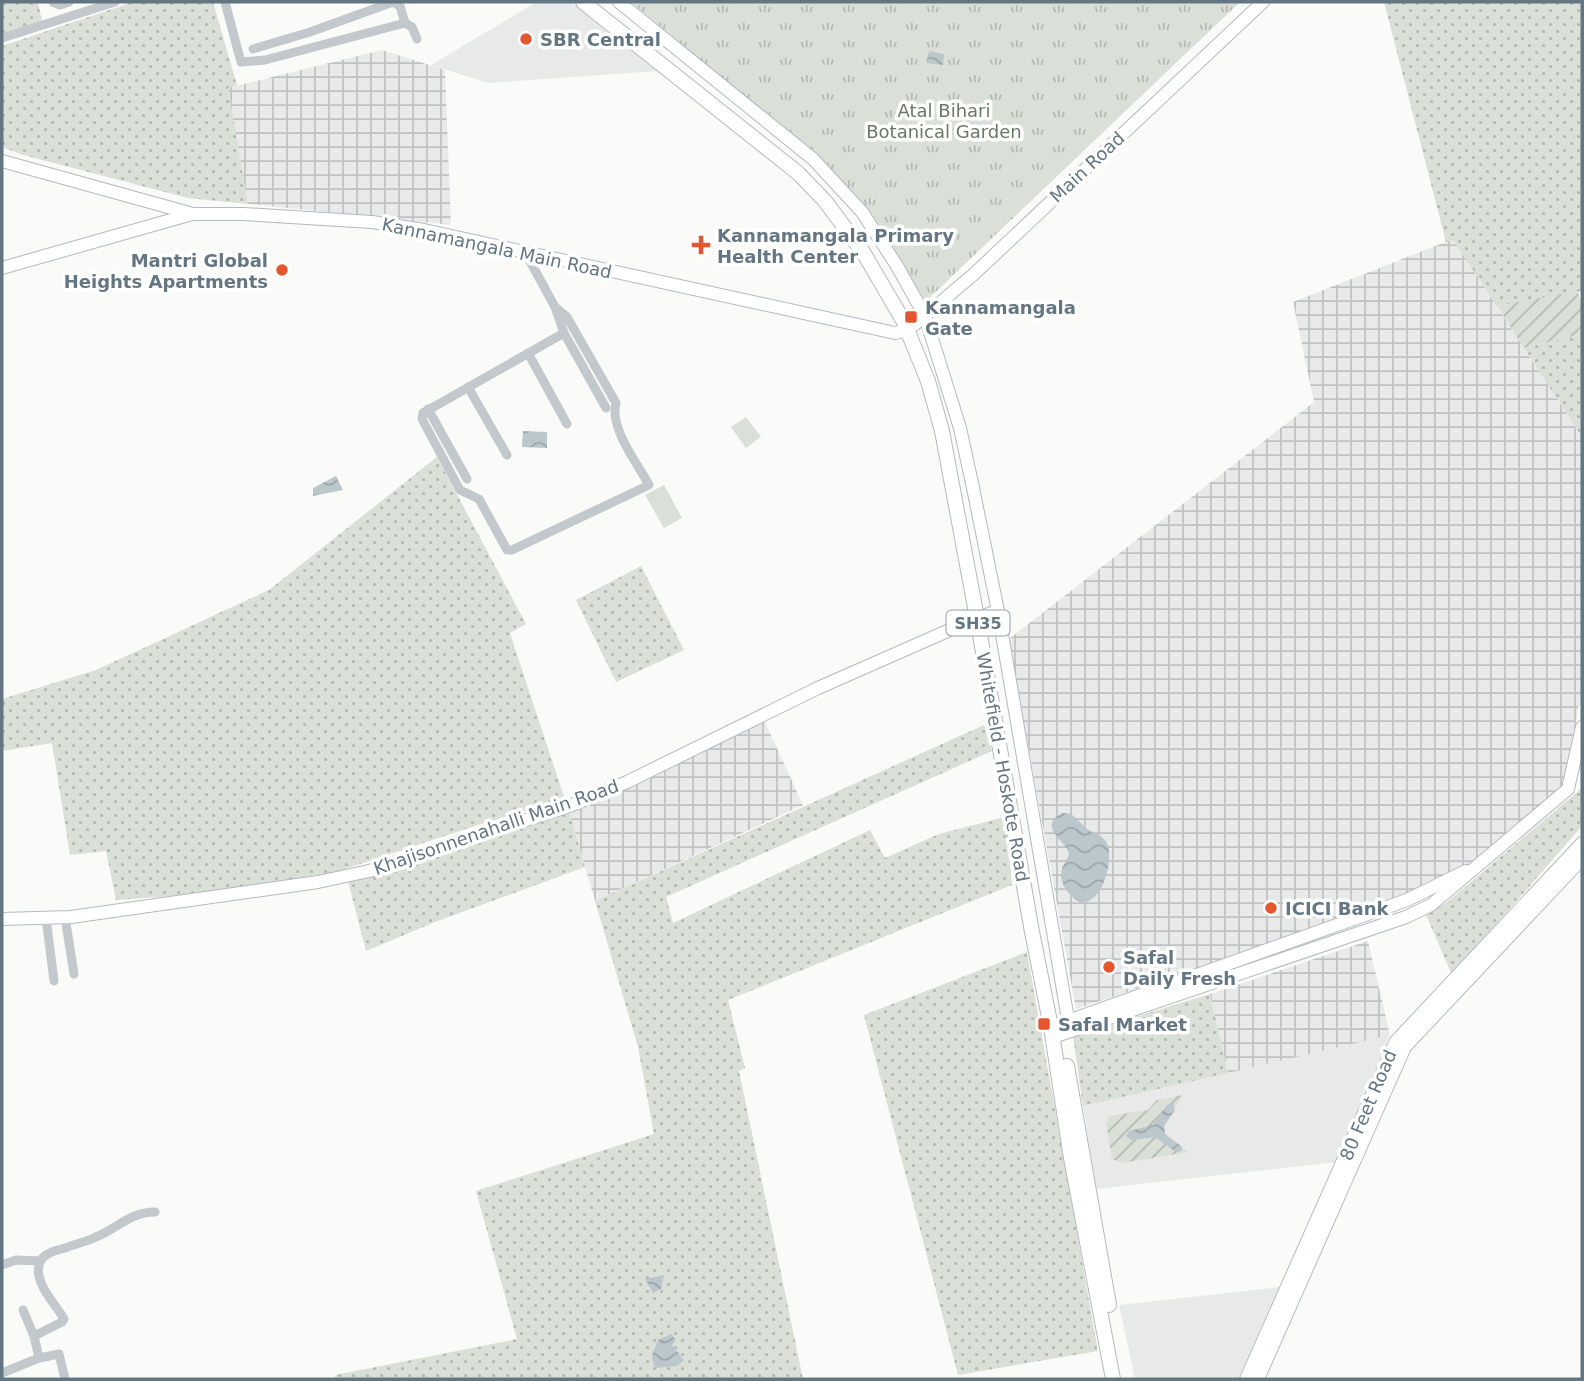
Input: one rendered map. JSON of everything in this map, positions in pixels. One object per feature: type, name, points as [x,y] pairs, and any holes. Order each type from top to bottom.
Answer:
[{"type":"main road","name":"Whitefield - Hoskote Road","points":[[583,2],[797,173],[824,201],[916,323]]},
{"type":"main road","name":"Whitefield - Hoskote Road","points":[[598,2],[814,176],[871,246],[916,323],[987,615],[1032,932],[1061,1029],[1122,1379]]},
{"type":"main road","name":"Whitefield - Hoskote Road","points":[[1061,1029],[1070,1149],[1114,1379]]},
{"type":"street","points":[[53,2],[60,5],[69,2]]},
{"type":"street","points":[[2,38],[114,2]]},
{"type":"street","points":[[225,2],[241,62],[264,60],[405,23],[409,23],[416,39]]},
{"type":"street","points":[[253,49],[393,2],[400,6],[405,23]]},
{"type":"street","points":[[619,2],[813,159],[862,212],[897,266],[916,323],[960,428],[987,615],[1061,1029],[1407,900],[1473,870],[1568,789],[1582,727]]},
{"type":"street","name":"Main Road","points":[[916,323],[974,274],[1263,2]]},
{"type":"street","name":"Kannamangala Main Road","points":[[2,161],[193,214],[244,214],[382,223],[447,234],[872,329],[895,333],[916,323]]},
{"type":"street","points":[[2,268],[193,214]]},
{"type":"street","points":[[525,252],[555,307],[564,333],[606,408]]},
{"type":"street","points":[[555,307],[567,317],[616,403],[613,413],[615,424],[649,485],[507,551],[479,499],[460,490],[422,419],[423,413],[564,333]]},
{"type":"street","points":[[528,353],[567,424]]},
{"type":"street","points":[[468,387],[507,455]]},
{"type":"street","points":[[428,408],[467,479]]},
{"type":"street","name":"Khajisonnenahalli Main Road","points":[[2,919],[65,917],[317,882],[369,871],[572,805],[627,782],[818,688],[987,615]]},
{"type":"street","name":"80 Feet Road","points":[[1246,1379],[1395,1041],[1582,843]]},
{"type":"street","name":"80 Feet Road","points":[[1258,1379],[1405,1047],[1582,859]]},
{"type":"street","points":[[65,917],[74,974]]},
{"type":"street","points":[[46,918],[54,981]]},
{"type":"street","points":[[34,1336],[64,1319],[56,1305],[45,1295],[39,1269],[40,1261],[47,1254],[118,1227],[129,1216],[155,1212]]},
{"type":"street","points":[[2,1265],[16,1260],[40,1261]]},
{"type":"street","points":[[23,1310],[34,1336],[39,1358]]},
{"type":"street","points":[[2,1373],[39,1358],[59,1354],[65,1379]]},
{"type":"shaded area","points":[[537,2],[571,2],[658,71],[488,83],[431,65]]},
{"type":"shaded area","points":[[382,50],[445,70],[451,225],[248,204],[227,88]]},
{"type":"shaded area","points":[[1453,239],[1582,437],[1582,703],[1578,707],[1569,772],[1560,793],[1472,866],[1394,904],[1076,1009],[1009,639],[1314,402],[1293,302]]},
{"type":"shaded area","points":[[764,720],[803,805],[595,901],[569,811]]},
{"type":"shaded area","points":[[1368,941],[1390,1035],[1228,1073],[1210,994]]},
{"type":"shaded area","points":[[1390,1035],[1338,1162],[1096,1189],[1083,1106]]},
{"type":"shaded area","points":[[1280,1287],[1238,1379],[1135,1379],[1119,1305]]},
{"type":"green space","points":[[2,2],[38,2],[42,21],[2,34]]},
{"type":"green space","points":[[133,2],[213,2],[237,85],[228,88],[248,204],[188,198],[23,155],[2,147],[2,46]]},
{"type":"green space","name":"Atal Bihari Botanical Garden","points":[[631,2],[1240,2],[924,303],[818,157]]},
{"type":"green space","points":[[1384,2],[1582,2],[1582,291],[1497,306],[1453,240],[1446,242]]},
{"type":"green space","points":[[1578,291],[1582,308],[1582,334],[1524,348],[1497,306]]},
{"type":"green space","points":[[1582,334],[1582,437],[1524,348]]},
{"type":"green space","points":[[746,417],[761,437],[746,448],[731,427]]},
{"type":"green space","points":[[437,457],[526,624],[510,633],[565,800],[481,824],[336,872],[200,894],[116,900],[106,851],[70,855],[52,743],[2,751],[2,699],[96,670],[269,590]]},
{"type":"green space","points":[[664,485],[682,518],[664,528],[645,495]]},
{"type":"green space","points":[[641,566],[684,650],[616,682],[576,600]]},
{"type":"green space","points":[[984,725],[992,751],[666,897],[673,923],[870,830],[885,858],[939,834],[1005,817],[1012,885],[728,1000],[745,1068],[739,1071],[803,1379],[336,1379],[335,1375],[517,1339],[476,1191],[654,1134],[638,1047],[595,901]]},
{"type":"green space","points":[[1582,788],[1582,826],[1452,975],[1426,915],[1447,902]]},
{"type":"green space","points":[[569,811],[585,867],[435,922],[366,951],[348,881]]},
{"type":"green space","points":[[1027,952],[1098,1351],[958,1375],[864,1015]]},
{"type":"green space","points":[[1210,994],[1228,1073],[1083,1106],[1073,1036]]},
{"type":"green space","points":[[1183,1095],[1164,1126],[1165,1134],[1188,1152],[1122,1163],[1112,1159],[1106,1123],[1110,1116],[1148,1110],[1157,1100]]},
{"type":"water","points":[[929,51],[944,54],[943,65],[926,63]]},
{"type":"water","points":[[523,431],[547,432],[547,448],[522,447]]},
{"type":"water","points":[[336,476],[343,490],[313,496],[313,488]]},
{"type":"water","points":[[1062,813],[1072,815],[1103,838],[1109,849],[1105,879],[1099,892],[1088,901],[1080,902],[1072,896],[1062,879],[1062,869],[1069,853],[1054,833],[1052,823]]},
{"type":"water","points":[[1173,1103],[1175,1110],[1164,1126],[1165,1134],[1181,1146],[1182,1151],[1176,1152],[1155,1137],[1131,1140],[1126,1136],[1129,1131],[1153,1125],[1167,1105]]},
{"type":"water","points":[[664,1275],[661,1289],[653,1293],[645,1279]]},
{"type":"water","points":[[671,1334],[676,1340],[672,1345],[684,1360],[677,1366],[654,1368],[652,1355],[658,1340]]},
{"type":"place","name":"SBR Central","points":[[526,39]]},
{"type":"place","name":"Kannamangala Primary Health Center","points":[[701,245]]},
{"type":"place","name":"Mantri Global Heights Apartments","points":[[282,270]]},
{"type":"place","name":"Kannamangala Gate","points":[[911,317]]},
{"type":"place","name":"ICICI Bank","points":[[1271,908]]},
{"type":"place","name":"Safal Daily Fresh","points":[[1109,967]]},
{"type":"place","name":"Safal Market","points":[[1044,1024]]}]
